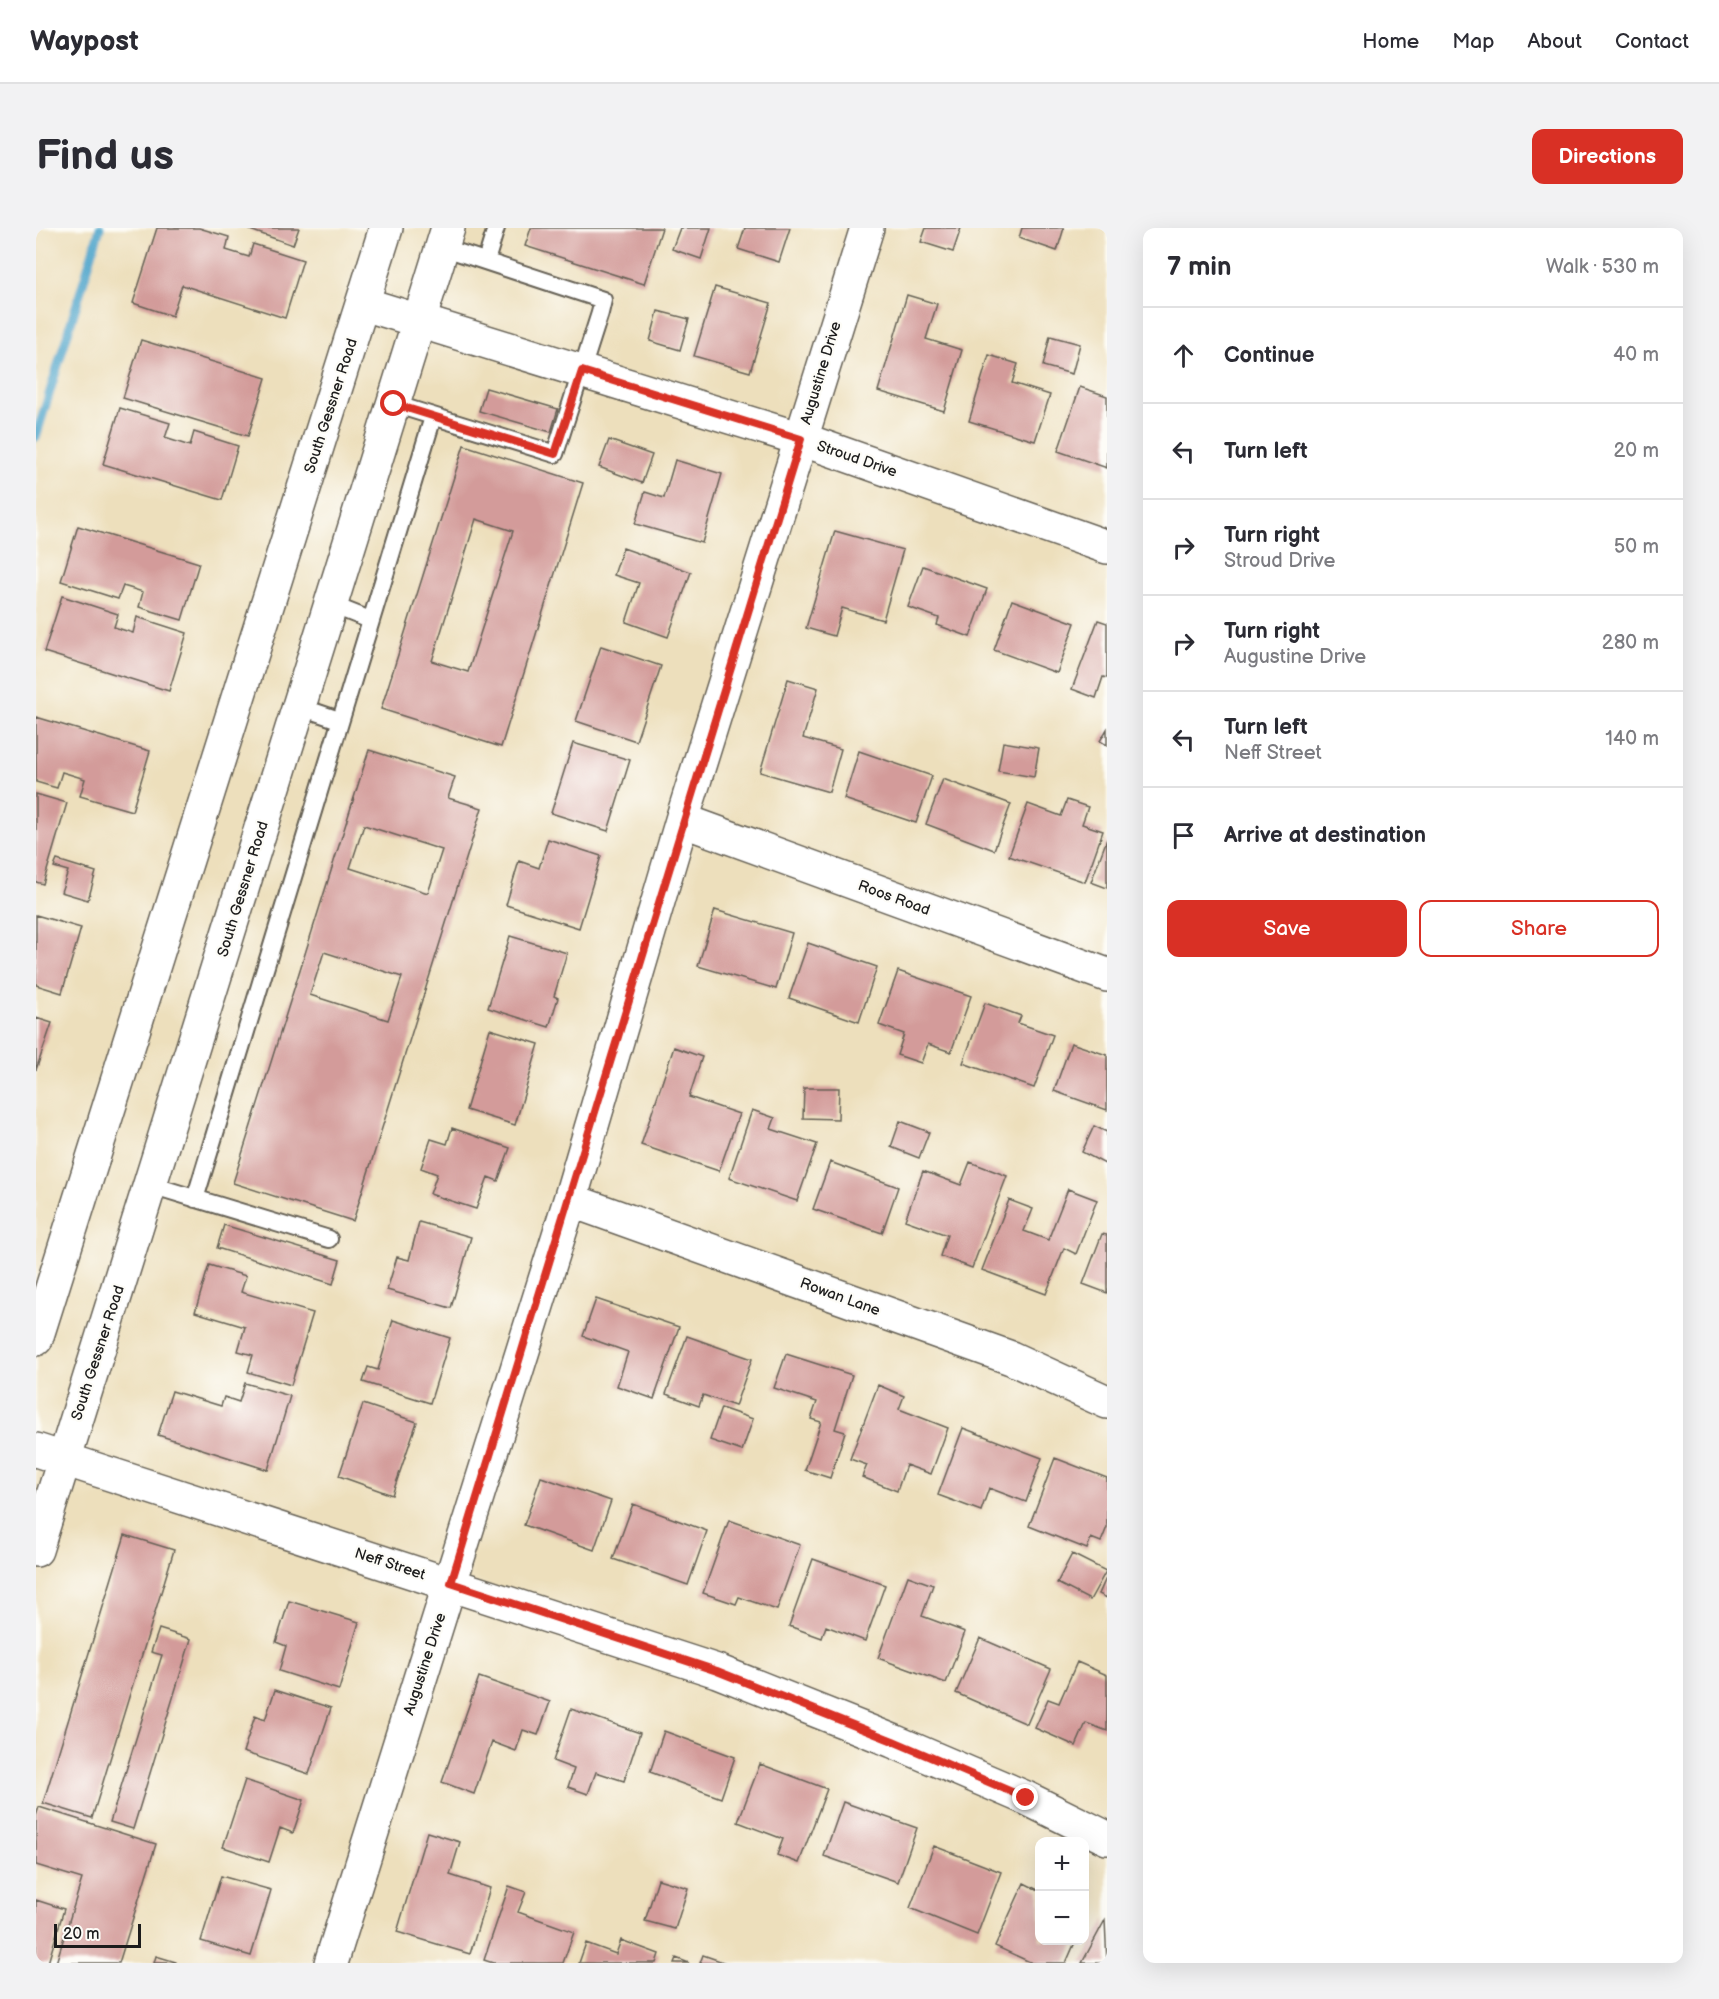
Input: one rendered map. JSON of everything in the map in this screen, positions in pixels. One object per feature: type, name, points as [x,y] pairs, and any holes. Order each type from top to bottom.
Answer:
[{"type":"street","name":"South Gessner Road","points":[[36,1339],[364,304],[386,228]]},
{"type":"street","name":"Augustine Drive","points":[[331,1963],[570,1200],[681,820],[867,228]]},
{"type":"street","name":"South Gessner Road","points":[[36,1550],[50,1455],[151,1185],[445,237]]},
{"type":"street","name":"Stroud Drive","points":[[364,304],[801,439],[1107,547]]},
{"type":"street","name":"Roos Road","points":[[681,820],[1107,975]]},
{"type":"street","name":"Rowan Lane","points":[[570,1200],[1011,1358],[1107,1402]]},
{"type":"street","name":"Neff Street","points":[[50,1455],[717,1671],[904,1745],[1026,1798],[1107,1838]]},
{"type":"lane","points":[[486,261],[496,228]]},
{"type":"lane","points":[[394,404],[555,454],[582,371],[603,300],[486,261],[445,237]]},
{"type":"lane","points":[[195,1199],[433,417]]},
{"type":"lane","points":[[332,605],[370,620]]},
{"type":"lane","points":[[298,706],[339,720]]},
{"type":"lane","points":[[151,1185],[329,1239]]},
{"type":"building","points":[[157,228],[199,228],[229,237],[226,250],[249,257],[253,244],[303,260],[285,318],[182,285],[172,316],[133,303]]},
{"type":"building","points":[[251,228],[299,228],[293,245],[250,230]]},
{"type":"building","points":[[531,228],[662,228],[644,284],[525,246]]},
{"type":"building","points":[[680,228],[711,228],[701,259],[672,249]]},
{"type":"building","points":[[745,228],[790,228],[779,262],[738,249]]},
{"type":"building","points":[[926,228],[961,228],[953,252],[921,242]]},
{"type":"building","points":[[1022,228],[1064,228],[1057,251],[1019,238]]},
{"type":"building","points":[[715,287],[771,303],[750,372],[694,356]]},
{"type":"building","points":[[907,295],[937,304],[926,339],[962,350],[944,411],[878,391]]},
{"type":"building","points":[[658,311],[689,319],[680,350],[650,341]]},
{"type":"building","points":[[1050,336],[1080,344],[1072,374],[1043,366]]},
{"type":"building","points":[[141,340],[266,378],[248,436],[123,398]]},
{"type":"building","points":[[989,355],[1018,364],[1012,383],[1050,395],[1035,441],[969,421]]},
{"type":"building","points":[[1080,387],[1107,396],[1107,468],[1058,451]]},
{"type":"building","points":[[486,388],[558,409],[551,432],[479,411]]},
{"type":"building","points":[[120,408],[170,423],[165,438],[190,446],[194,432],[238,446],[222,500],[103,464]]},
{"type":"building","points":[[609,440],[652,455],[642,483],[599,467]]},
{"type":"building","points":[[464,445],[583,483],[501,747],[381,709]],"holes":[[[476,519],[513,531],[468,672],[432,661]]]},
{"type":"building","points":[[675,460],[722,474],[702,543],[635,524],[645,492],[664,498]]},
{"type":"building","points":[[78,526],[199,563],[182,620],[139,607],[143,592],[123,586],[118,599],[61,581]]},
{"type":"building","points":[[835,531],[903,550],[883,620],[842,608],[834,636],[806,628]]},
{"type":"building","points":[[623,548],[691,572],[668,637],[626,622],[639,583],[614,575]]},
{"type":"building","points":[[923,566],[987,589],[970,637],[937,625],[939,618],[908,607]]},
{"type":"building","points":[[62,596],[118,614],[114,627],[133,633],[137,617],[187,633],[169,691],[44,652]]},
{"type":"building","points":[[1012,600],[1075,623],[1057,673],[994,650]]},
{"type":"building","points":[[1098,620],[1107,623],[1107,678],[1103,677],[1096,698],[1072,689]]},
{"type":"building","points":[[601,646],[661,666],[636,741],[576,721]]},
{"type":"building","points":[[788,679],[818,688],[803,738],[841,749],[829,792],[760,772]]},
{"type":"building","points":[[36,717],[150,751],[132,811],[80,796],[85,779],[62,772],[57,788],[36,782]]},
{"type":"building","points":[[1107,729],[1107,745],[1100,741]]},
{"type":"building","points":[[1003,742],[1039,748],[1034,777],[998,771]]},
{"type":"building","points":[[573,743],[630,760],[608,831],[551,813]]},
{"type":"building","points":[[369,750],[455,777],[448,798],[482,808],[353,1221],[233,1183]],"holes":[[[364,825],[442,850],[428,893],[350,868]],[[324,952],[402,977],[388,1020],[310,995]]]},
{"type":"building","points":[[859,751],[932,776],[916,823],[844,799]]},
{"type":"building","points":[[943,779],[1011,804],[994,850],[926,824]]},
{"type":"building","points":[[36,794],[67,803],[43,884],[36,882]]},
{"type":"building","points":[[1067,800],[1088,807],[1082,824],[1103,831],[1085,882],[1009,856],[1028,804],[1061,816]]},
{"type":"building","points":[[548,839],[601,856],[579,928],[506,905],[519,861],[539,868]]},
{"type":"building","points":[[1107,839],[1107,888],[1091,882]]},
{"type":"building","points":[[57,860],[96,872],[88,900],[61,892],[68,871],[54,867]]},
{"type":"building","points":[[715,910],[792,933],[776,989],[698,966]]},
{"type":"building","points":[[36,915],[81,928],[62,993],[36,985]]},
{"type":"building","points":[[510,936],[567,953],[554,996],[558,998],[549,1027],[488,1008]]},
{"type":"building","points":[[808,943],[877,967],[859,1022],[789,998]]},
{"type":"building","points":[[898,971],[971,996],[951,1052],[928,1044],[921,1063],[897,1055],[904,1034],[879,1025]]},
{"type":"building","points":[[985,1003],[1021,1016],[1018,1023],[1053,1035],[1034,1088],[963,1063]]},
{"type":"building","points":[[36,1018],[52,1023],[36,1070]]},
{"type":"building","points":[[490,1029],[539,1044],[515,1125],[466,1110]]},
{"type":"building","points":[[1071,1043],[1107,1055],[1107,1110],[1054,1091]]},
{"type":"building","points":[[674,1047],[702,1057],[689,1097],[739,1114],[719,1171],[641,1145]]},
{"type":"building","points":[[804,1088],[839,1088],[838,1119],[803,1118]]},
{"type":"building","points":[[752,1110],[775,1118],[771,1129],[817,1144],[797,1201],[729,1178]]},
{"type":"building","points":[[900,1121],[929,1132],[919,1158],[891,1147]]},
{"type":"building","points":[[1094,1126],[1107,1132],[1107,1165],[1082,1152]]},
{"type":"building","points":[[452,1128],[510,1148],[498,1181],[488,1177],[476,1209],[430,1194],[437,1174],[421,1168],[431,1139],[447,1144]]},
{"type":"building","points":[[830,1162],[898,1187],[882,1233],[813,1209]]},
{"type":"building","points":[[970,1162],[1007,1176],[972,1268],[940,1256],[947,1235],[905,1220],[923,1171],[961,1185]]},
{"type":"building","points":[[1068,1189],[1097,1200],[1076,1254],[1064,1248],[1046,1294],[982,1270],[1009,1200],[1033,1209],[1024,1231],[1048,1240]]},
{"type":"building","points":[[419,1222],[471,1237],[451,1308],[387,1290],[397,1257],[409,1260]]},
{"type":"building","points":[[224,1225],[340,1260],[333,1284],[217,1248]]},
{"type":"building","points":[[1102,1234],[1107,1235],[1107,1293],[1083,1284]]},
{"type":"building","points":[[209,1265],[246,1276],[241,1292],[313,1313],[291,1385],[248,1372],[253,1355],[238,1351],[245,1327],[195,1312]]},
{"type":"building","points":[[596,1299],[679,1327],[654,1399],[617,1386],[628,1352],[583,1336]]},
{"type":"building","points":[[393,1320],[450,1338],[430,1403],[363,1382],[368,1367],[378,1370]]},
{"type":"building","points":[[687,1336],[752,1359],[735,1406],[703,1395],[699,1406],[666,1394]]},
{"type":"building","points":[[786,1354],[852,1375],[835,1429],[845,1432],[830,1478],[805,1470],[821,1422],[811,1419],[817,1402],[774,1388]]},
{"type":"building","points":[[245,1383],[290,1396],[268,1470],[158,1435],[172,1391],[221,1406],[224,1397],[239,1402]]},
{"type":"building","points":[[878,1385],[904,1396],[899,1409],[948,1428],[931,1474],[906,1465],[897,1491],[862,1477],[867,1465],[850,1459]]},
{"type":"building","points":[[363,1404],[417,1422],[392,1495],[339,1476]]},
{"type":"building","points":[[721,1408],[753,1419],[742,1451],[710,1440]]},
{"type":"building","points":[[963,1428],[1042,1458],[1026,1502],[989,1488],[981,1511],[938,1495]]},
{"type":"building","points":[[1055,1458],[1107,1478],[1107,1527],[1101,1542],[1091,1538],[1087,1549],[1029,1526]]},
{"type":"building","points":[[541,1477],[611,1501],[594,1550],[524,1525]]},
{"type":"building","points":[[633,1504],[707,1531],[688,1585],[613,1559]]},
{"type":"building","points":[[729,1520],[800,1545],[777,1610],[739,1597],[736,1604],[703,1593]]},
{"type":"building","points":[[125,1535],[174,1550],[92,1818],[43,1803]]},
{"type":"building","points":[[1072,1554],[1106,1571],[1090,1600],[1057,1583]]},
{"type":"building","points":[[813,1559],[885,1585],[865,1641],[826,1626],[822,1638],[789,1626]]},
{"type":"building","points":[[908,1576],[933,1585],[922,1616],[965,1632],[946,1683],[878,1658]]},
{"type":"building","points":[[1107,1576],[1107,1598],[1099,1594]]},
{"type":"building","points":[[289,1601],[359,1622],[339,1690],[279,1671],[286,1646],[276,1642]]},
{"type":"building","points":[[159,1629],[191,1639],[133,1829],[110,1822],[162,1655],[151,1652]]},
{"type":"building","points":[[980,1638],[1051,1669],[1027,1724],[956,1693]]},
{"type":"building","points":[[1077,1662],[1107,1675],[1107,1731],[1086,1723],[1076,1746],[1035,1728],[1048,1699],[1059,1703]]},
{"type":"building","points":[[479,1677],[550,1702],[538,1735],[523,1730],[516,1751],[492,1742],[474,1794],[442,1782]]},
{"type":"building","points":[[275,1690],[331,1708],[309,1774],[243,1752],[255,1716],[265,1720]]},
{"type":"building","points":[[571,1709],[640,1733],[624,1781],[596,1772],[588,1794],[568,1787],[574,1769],[553,1761]]},
{"type":"building","points":[[664,1731],[735,1757],[721,1798],[650,1772]]},
{"type":"building","points":[[760,1764],[827,1789],[799,1863],[777,1855],[783,1839],[738,1822]]},
{"type":"building","points":[[245,1780],[304,1800],[293,1833],[280,1828],[269,1862],[223,1847]]},
{"type":"building","points":[[843,1802],[917,1828],[898,1882],[824,1856]]},
{"type":"building","points":[[39,1807],[156,1844],[119,1963],[56,1963],[82,1879],[36,1865],[36,1816]]},
{"type":"building","points":[[427,1832],[460,1842],[450,1875],[490,1888],[470,1954],[397,1932]]},
{"type":"building","points":[[934,1846],[1001,1872],[977,1935],[910,1908]]},
{"type":"building","points":[[221,1876],[271,1890],[251,1956],[201,1941]]},
{"type":"building","points":[[658,1879],[688,1888],[675,1929],[645,1921]]},
{"type":"building","points":[[1024,1883],[1035,1888],[1035,1945],[1074,1945],[1066,1963],[1032,1963],[995,1946]]},
{"type":"building","points":[[509,1886],[526,1892],[518,1912],[574,1932],[563,1963],[493,1963],[484,1960]]},
{"type":"building","points":[[36,1900],[64,1909],[48,1963],[36,1963]]},
{"type":"building","points":[[1105,1920],[1107,1963],[1082,1963]]},
{"type":"building","points":[[621,1940],[659,1954],[656,1963],[579,1963],[586,1943],[616,1954]]},
{"type":"building","points":[[703,1955],[726,1963],[700,1963]]},
{"type":"building","points":[[156,1956],[176,1962],[176,1963],[154,1963]]},
{"type":"building","points":[[676,1958],[689,1963],[674,1963]]},
{"type":"waterway","points":[[36,437],[100,228]]},
{"type":"route","points":[[394,404],[555,454],[582,371],[801,439],[681,820],[570,1200],[451,1583],[717,1671],[893,1741],[1026,1798]]}]
